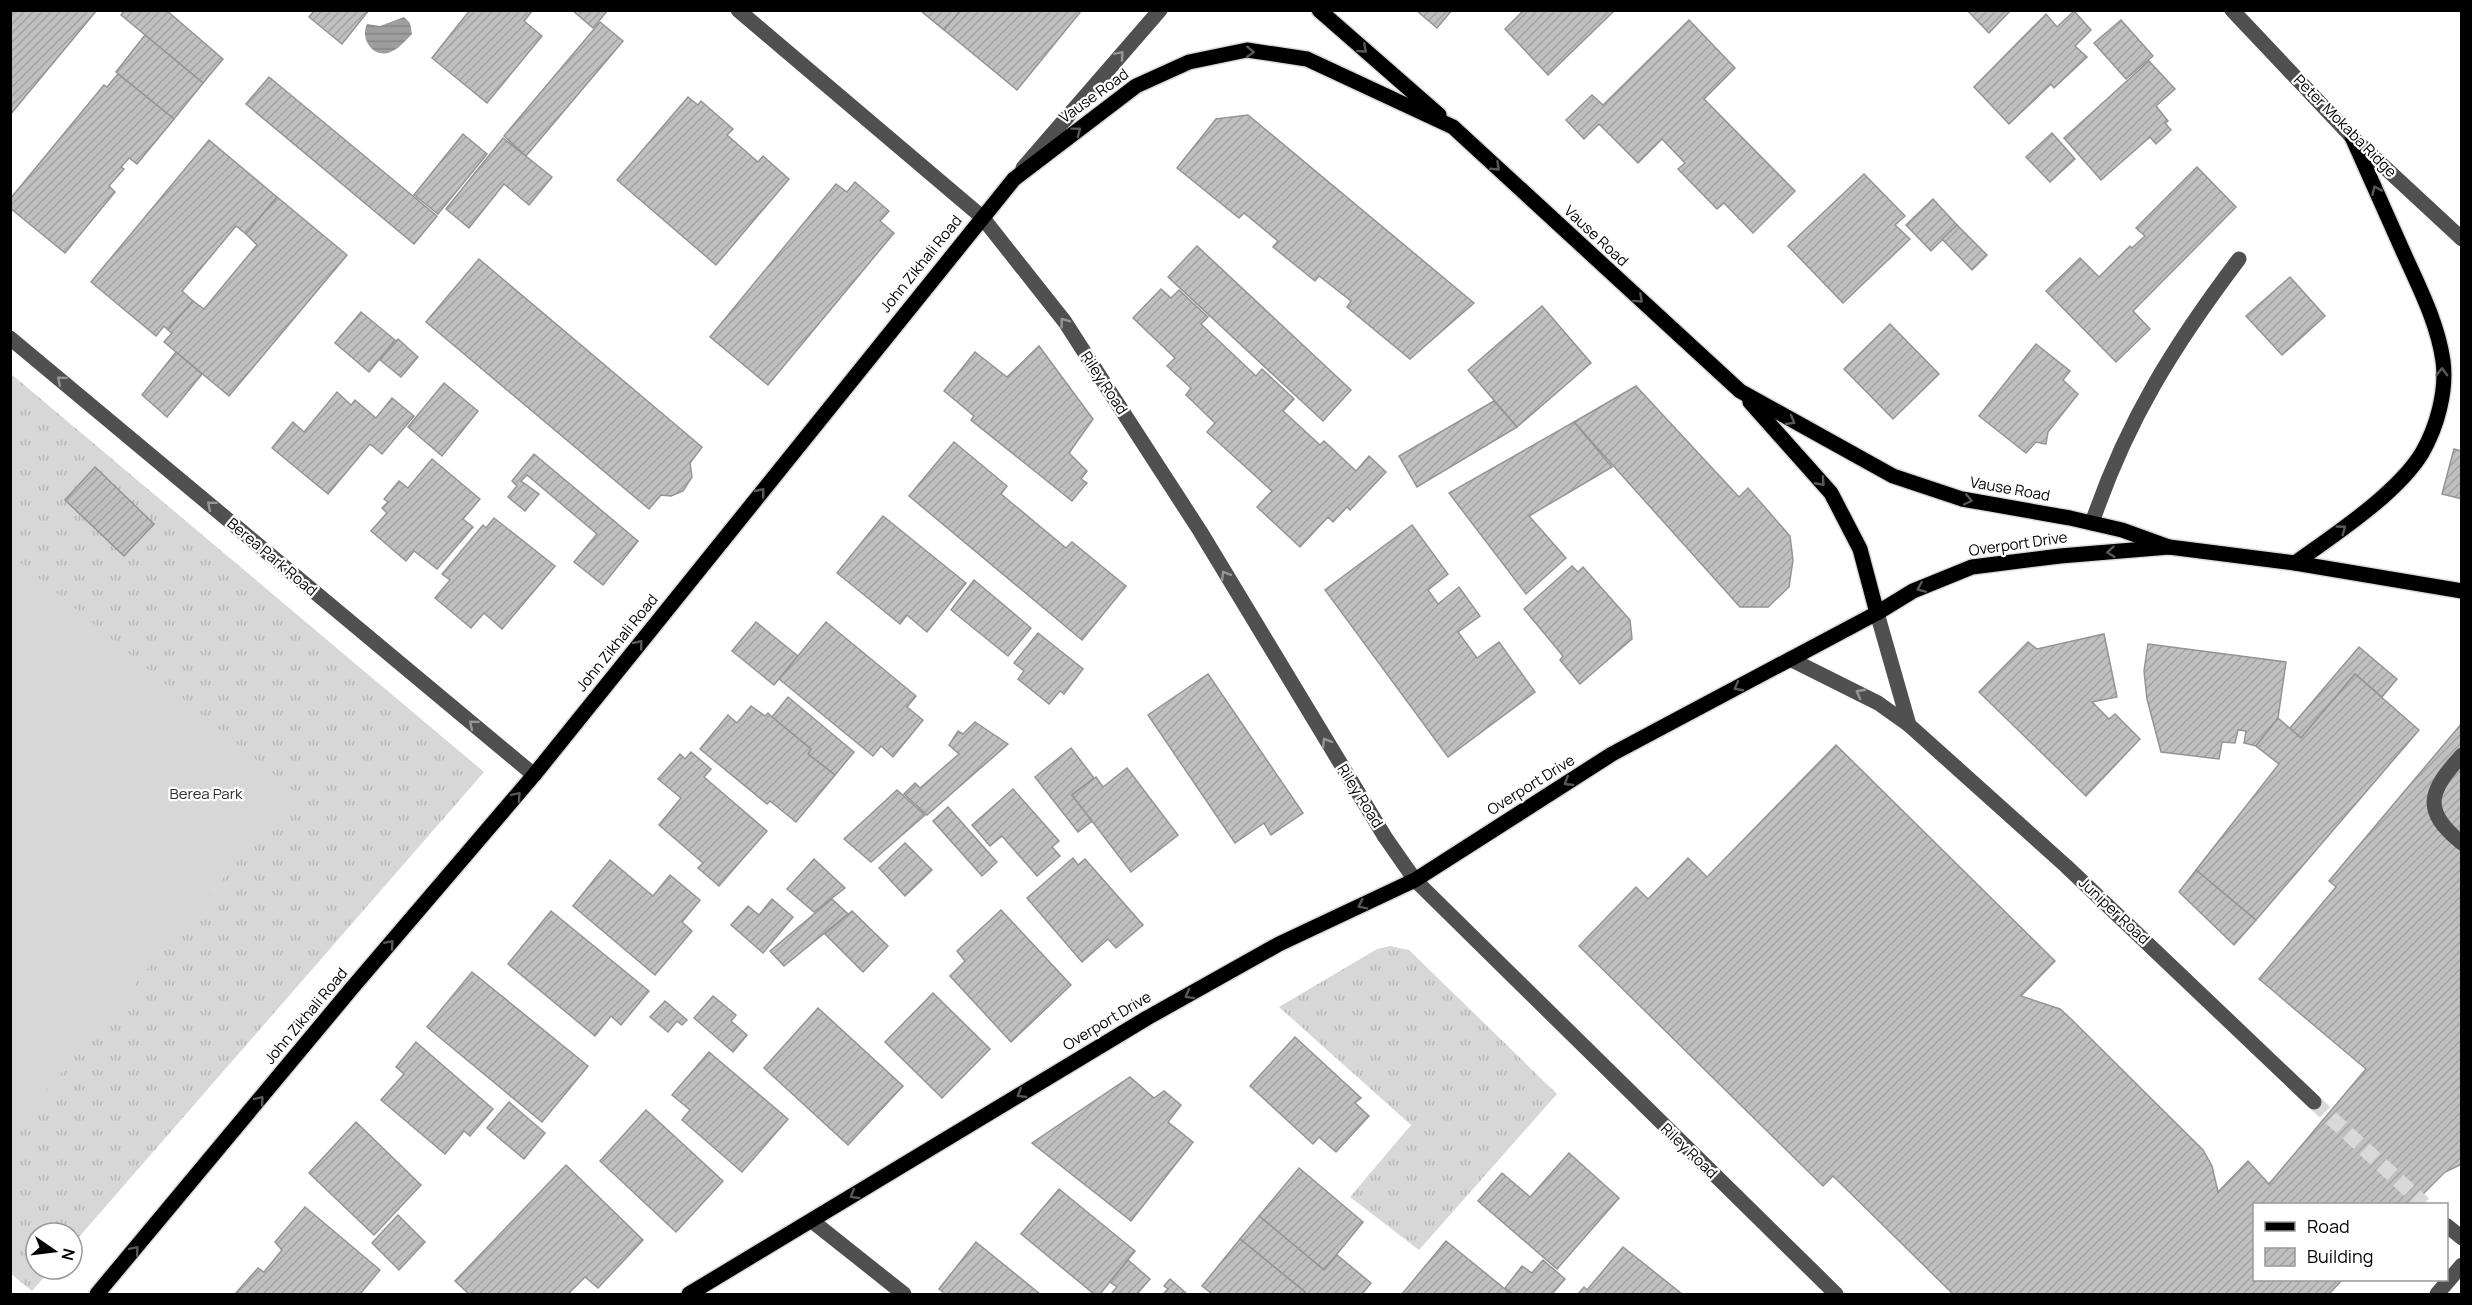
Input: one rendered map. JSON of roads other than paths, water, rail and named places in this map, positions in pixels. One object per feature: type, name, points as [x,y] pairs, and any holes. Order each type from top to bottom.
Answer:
[{"type":"main road","points":[[1319,10],[1453,127]]},
{"type":"main road","name":"Vause Road","points":[[1014,179],[1136,86],[1189,62],[1247,50],[1307,59],[1453,127],[1740,391],[1893,476],[1962,499],[2092,523],[2122,530],[2169,547]]},
{"type":"main road","points":[[2295,563],[2355,519],[2399,480],[2421,454],[2435,425],[2442,396],[2443,362],[2435,326],[2352,137]]},
{"type":"main road","name":"John Zikhali Road","points":[[98,1294],[352,988],[534,775],[1014,179]]},
{"type":"main road","points":[[1740,391],[1831,492],[1860,549],[1877,614]]},
{"type":"main road","name":"Overport Drive","points":[[689,1294],[1147,1018],[1279,944],[1415,880],[1612,754],[1877,614],[1913,591],[1972,567],[2060,556],[2169,547],[2295,563],[2462,591]]},
{"type":"street","points":[[738,10],[982,217]]},
{"type":"street","name":"John Zikhali Road","points":[[1014,179],[1160,10]]},
{"type":"street","name":"Peter Mokaba Ridge","points":[[2232,10],[2352,137],[2461,238]]},
{"type":"street","name":"Riley Road","points":[[982,217],[1065,322],[1200,531],[1285,676],[1415,880],[1836,1294]]},
{"type":"street","points":[[2092,523],[2110,471],[2131,424],[2191,322],[2239,259]]},
{"type":"street","name":"Berea Park Road","points":[[10,338],[534,775]]},
{"type":"street","points":[[1877,614],[1909,725]]},
{"type":"street","name":"Juniper Road","points":[[1790,659],[1878,703],[1909,725],[2066,866],[2314,1102]]},
{"type":"street","points":[[2462,755],[2441,777],[2433,794],[2434,810],[2440,823],[2462,843]]},
{"type":"street","points":[[812,1221],[904,1294]]},
{"type":"street","points":[[2448,1227],[2462,1238]]},
{"type":"street","points":[[2437,1294],[2462,1265]]},
{"type":"tunnel","points":[[2314,1102],[2423,1203]]},
{"type":"park label","name":"Berea Park","points":[[206,794]]}]
